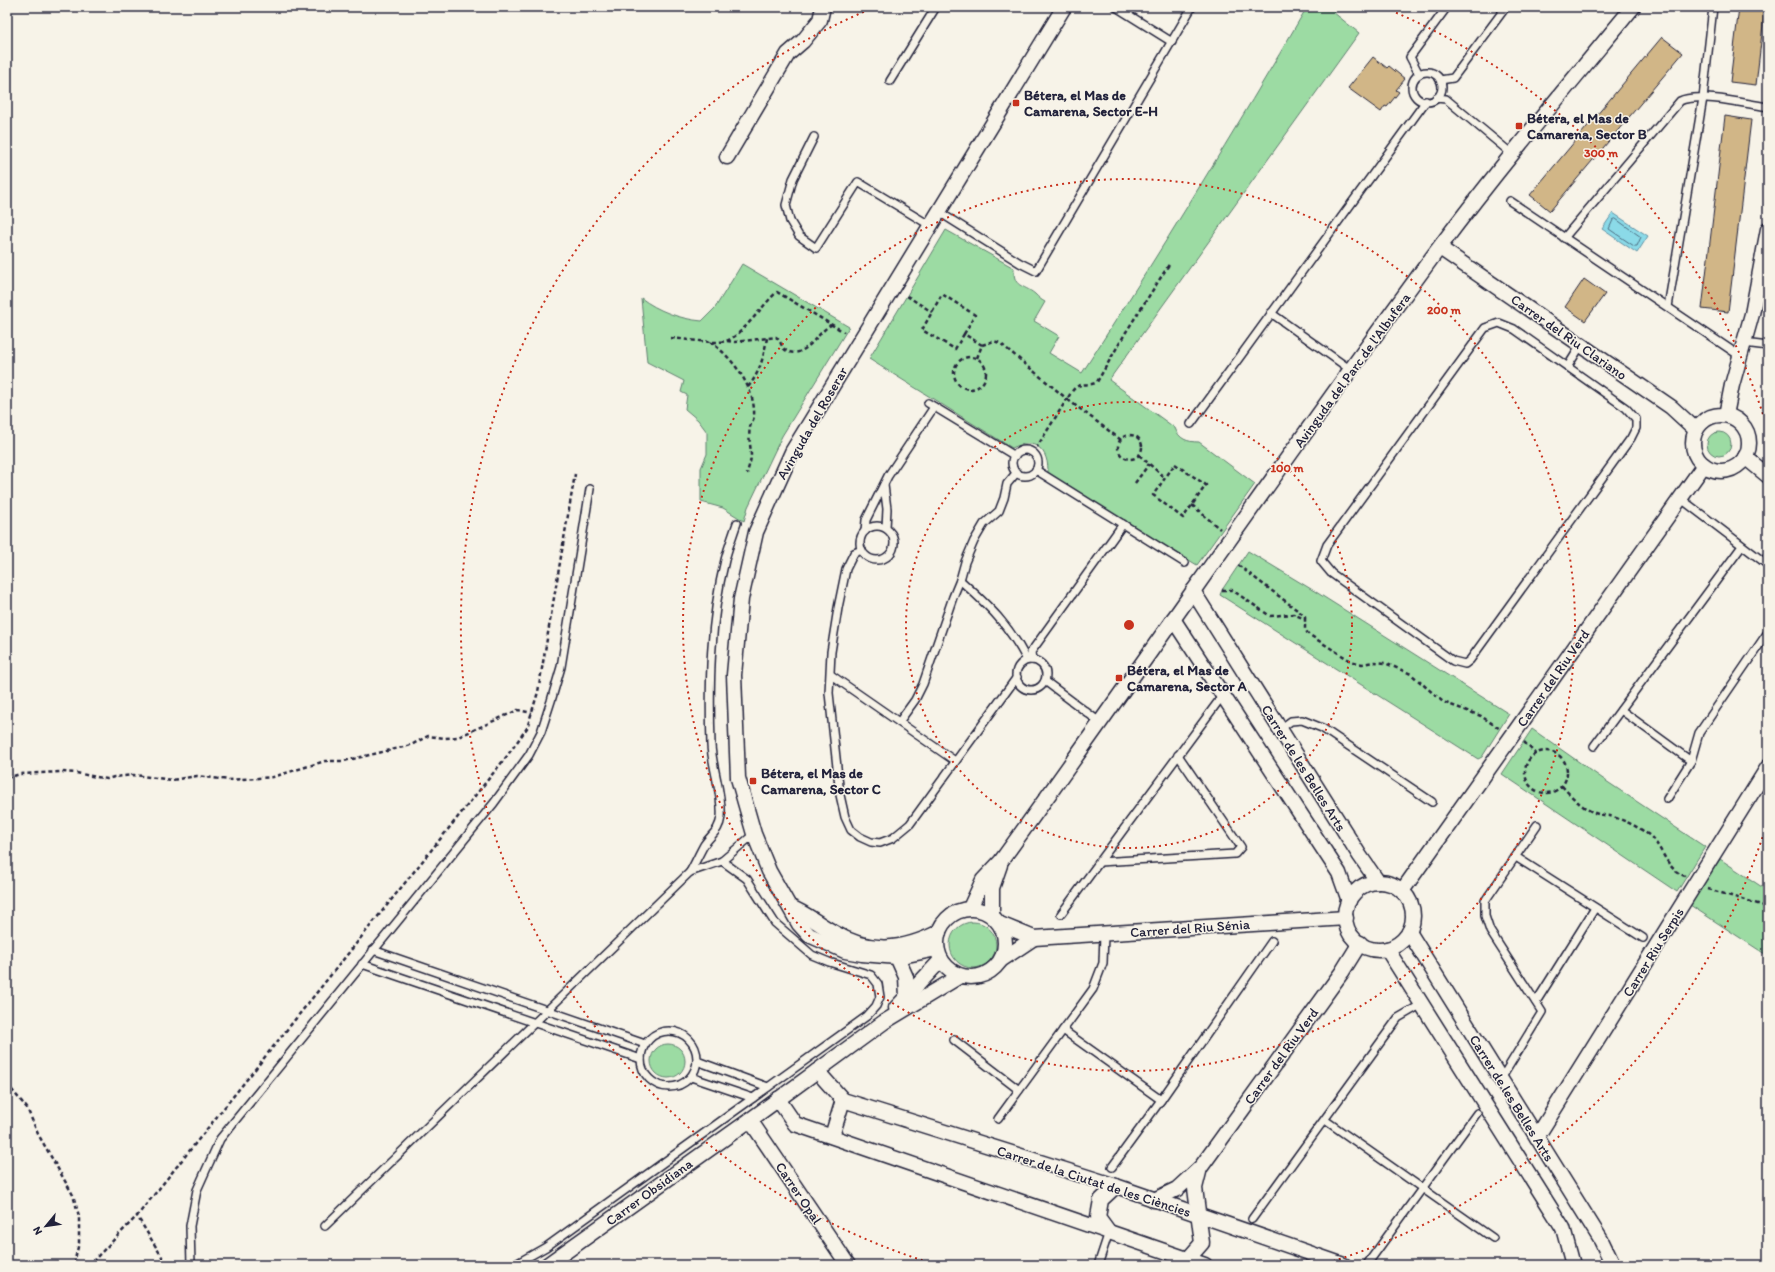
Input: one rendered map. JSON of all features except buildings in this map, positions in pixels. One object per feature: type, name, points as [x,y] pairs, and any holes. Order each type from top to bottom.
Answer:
[{"type":"street","points":[[726,158],[788,54],[804,41],[820,20],[823,7]]},
{"type":"street","name":"Avinguda del Roserar","points":[[939,955],[897,957],[845,951],[809,935],[799,924],[769,871],[754,834],[738,778],[734,675],[741,599],[756,532],[792,452],[1064,7]]},
{"type":"street","name":"Avinguda del Parc de l'Albufera","points":[[970,908],[983,880],[1001,861],[1101,723],[1173,619],[1440,248],[1512,154],[1633,7]]},
{"type":"street","points":[[1726,415],[1732,385],[1752,314],[1768,229]]},
{"type":"street","name":"Carrer del Riu Clariano","points":[[1440,248],[1671,407],[1696,430]]},
{"type":"street","points":[[1717,415],[1726,415],[1734,418],[1742,424],[1748,440],[1748,449],[1745,457],[1730,469],[1712,469],[1704,465],[1695,452],[1694,437],[1696,430],[1702,422],[1717,415]]},
{"type":"street","points":[[1745,457],[1768,476]]},
{"type":"street","name":"Carrer del Riu Verd","points":[[1402,891],[1704,465]]},
{"type":"street","name":"Carrer de les Belles Arts","points":[[1193,591],[1360,856],[1378,882]]},
{"type":"street","name":"Carrer de les Belles Arts","points":[[1173,619],[1339,873],[1349,901]]},
{"type":"street","name":"Carrer Riu Serpis","points":[[1536,1136],[1768,767]]},
{"type":"street","name":"Avinguda del Parc de l'Albufera","points":[[996,920],[992,888],[1001,861]]},
{"type":"street","points":[[1369,883],[1387,883],[1402,891],[1409,900],[1413,910],[1413,921],[1404,940],[1387,949],[1377,950],[1368,948],[1360,943],[1348,928],[1346,918],[1349,901],[1361,887],[1369,883]]},
{"type":"street","points":[[790,907],[803,912],[853,943],[874,947],[894,948],[921,941],[938,932]]},
{"type":"street","points":[[1001,960],[1005,947],[1004,935],[996,920],[982,910],[970,908],[958,911],[948,917],[941,926],[938,932],[939,955],[949,970],[960,976],[972,978],[983,975],[994,969],[1001,960],[1034,938]]},
{"type":"street","name":"Carrer del Riu Sénia","points":[[996,920],[1034,938],[1346,918]]},
{"type":"street","name":"Carrer de les Belles Arts","points":[[1409,932],[1601,1240],[1613,1265]]},
{"type":"street","name":"Carrer del Riu Verd","points":[[1154,1200],[1177,1189],[1200,1167],[1342,972],[1360,943]]},
{"type":"street","name":"Carrer de les Belles Arts","points":[[1387,949],[1563,1228],[1573,1265]]},
{"type":"street","points":[[884,1022],[907,997],[939,955]]},
{"type":"street","points":[[897,957],[906,977],[907,997]]},
{"type":"street","points":[[750,1120],[884,1022],[960,976]]},
{"type":"street","points":[[817,1071],[843,1100],[832,1136]]},
{"type":"street","points":[[778,1099],[795,1124],[1205,1265]]},
{"type":"street","name":"Carrer de la Ciutat de les Ciències","points":[[843,1100],[1116,1186],[1344,1265]]},
{"type":"street","name":"Carrer Opal","points":[[750,1120],[842,1263]]},
{"type":"street","name":"Carrer Obsidiana","points":[[548,1265],[750,1120]]},
{"type":"street","name":"Carrer del Riu Verd","points":[[1188,1259],[1202,1243],[1195,1188],[1200,1167]]},
{"type":"street","points":[[1109,1232],[1098,1217],[1101,1200],[1116,1186]]},
{"type":"lane","points":[[890,81],[936,7]]},
{"type":"lane","points":[[1116,7],[1172,42]]},
{"type":"lane","points":[[939,212],[1020,263],[1036,271],[1192,7]]},
{"type":"lane","points":[[1419,74],[1410,57],[1447,7]]},
{"type":"lane","points":[[1440,80],[1454,78],[1506,7]]},
{"type":"lane","points":[[1668,307],[1703,98],[1712,7]]},
{"type":"lane","points":[[1426,102],[1417,98],[1412,89],[1413,82],[1419,74],[1430,72],[1437,76],[1440,80],[1442,89],[1436,98]]},
{"type":"lane","points":[[1191,424],[1426,102],[1436,98],[1446,99],[1512,154]]},
{"type":"lane","points":[[1564,238],[1680,101],[1687,98],[1703,98],[1768,106]]},
{"type":"lane","points":[[814,137],[793,179],[786,205],[790,221],[799,236],[816,248],[858,182],[931,226]]},
{"type":"lane","points":[[1510,201],[1668,307],[1742,350],[1768,346]]},
{"type":"lane","points":[[1271,313],[1351,370]]},
{"type":"lane","points":[[1499,323],[1514,329],[1568,366],[1626,408],[1636,419],[1636,428],[1632,438],[1470,660],[1464,664],[1453,661],[1331,573],[1321,561],[1327,545],[1485,328],[1499,323]]},
{"type":"lane","points":[[1568,366],[1581,345]]},
{"type":"lane","points":[[865,531],[870,527],[878,525],[890,531],[894,539],[894,544],[893,549],[888,556],[882,559],[872,559],[868,557],[862,550],[860,541],[865,531],[866,520],[884,485],[931,405],[1015,456]]},
{"type":"lane","points":[[1024,450],[1033,453],[1038,460],[1036,470],[1027,476],[1016,472],[1012,465],[1015,456],[1024,450]]},
{"type":"lane","points":[[1036,470],[1185,563]]},
{"type":"lane","points":[[898,722],[915,700],[923,684],[965,562],[974,541],[984,524],[999,511],[1007,484],[1016,472]]},
{"type":"lane","points":[[884,485],[887,509],[886,528]]},
{"type":"lane","points":[[191,1265],[190,1226],[198,1190],[220,1139],[494,803],[528,755],[541,732],[561,667],[590,489]]},
{"type":"lane","points":[[1680,498],[1768,565]]},
{"type":"lane","points":[[325,1226],[690,872],[705,844],[718,829],[721,817],[720,800],[712,763],[710,693],[712,650],[717,601],[725,560],[737,523]]},
{"type":"lane","points":[[1030,660],[1031,652],[1123,524]]},
{"type":"lane","points":[[1594,746],[1742,546]]},
{"type":"lane","points":[[862,550],[854,553],[846,569],[833,637],[829,693],[840,795],[845,817],[851,830],[860,837],[871,842],[880,843],[893,838],[910,824],[955,760],[1017,677],[1019,666],[1030,660],[1037,661],[1044,667],[1046,672],[1045,680],[1041,686],[1032,690],[1022,686],[1017,677]]},
{"type":"lane","points":[[960,580],[992,609],[1030,660]]},
{"type":"lane","points":[[1667,799],[1691,761],[1699,733],[1768,632]]},
{"type":"lane","points":[[830,675],[955,760]]},
{"type":"lane","points":[[1045,680],[1101,723]]},
{"type":"lane","points":[[1061,914],[1222,695]]},
{"type":"lane","points":[[1621,710],[1691,761]]},
{"type":"lane","points":[[1280,728],[1291,721],[1302,720],[1322,728],[1432,802]]},
{"type":"lane","points":[[1099,862],[1235,854],[1241,847],[1178,755]]},
{"type":"lane","points":[[1501,1079],[1542,1012],[1490,932],[1485,916],[1485,901],[1537,825]]},
{"type":"lane","points":[[690,872],[722,861],[754,834]]},
{"type":"lane","points":[[1516,857],[1643,938]]},
{"type":"lane","points":[[514,1265],[546,1247],[867,1016],[876,1006],[880,996],[878,984],[871,975],[812,955],[775,923],[747,879],[722,861]]},
{"type":"lane","points":[[1536,1002],[1595,908]]},
{"type":"lane","points":[[998,1119],[1093,989],[1103,963],[1104,934]]},
{"type":"lane","points":[[1112,1167],[1161,1100],[1272,941]]},
{"type":"lane","points":[[373,950],[645,1044]]},
{"type":"lane","points":[[362,964],[641,1058]]},
{"type":"lane","points":[[1252,1219],[1398,1018],[1422,1004]]},
{"type":"lane","points":[[1063,1030],[1161,1100]]},
{"type":"lane","points":[[660,1032],[678,1032],[686,1036],[692,1043],[696,1052],[697,1061],[691,1077],[685,1083],[677,1086],[660,1086],[652,1082],[642,1067],[641,1058],[645,1044],[660,1032]]},
{"type":"lane","points":[[954,1040],[1019,1090]]},
{"type":"lane","points":[[697,1061],[768,1087]]},
{"type":"lane","points":[[691,1077],[753,1098]]},
{"type":"lane","points":[[1368,1263],[1477,1114]]},
{"type":"lane","points":[[1325,1120],[1493,1238]]},
{"type":"lane","points":[[1098,1265],[1109,1232]]},
{"type":"path","points":[[1037,447],[1076,387],[1080,385],[1094,384],[1097,382],[1126,332],[1170,263]]},
{"type":"path","points":[[726,341],[738,333],[777,292],[844,332]]},
{"type":"path","points":[[942,294],[975,315],[964,334],[955,349],[922,330],[942,294]]},
{"type":"path","points":[[907,296],[932,312]]},
{"type":"path","points":[[671,338],[710,342],[735,342],[776,337],[780,340],[784,349],[789,352],[796,352],[806,348],[827,327],[831,325]]},
{"type":"path","points":[[964,334],[982,345]]},
{"type":"path","points":[[748,388],[753,381],[764,354],[767,338]]},
{"type":"path","points":[[977,358],[982,345],[994,341],[1000,344],[1067,399],[1121,440]]},
{"type":"path","points":[[710,342],[722,349],[734,364],[748,388],[755,417],[750,428],[751,457],[747,474]]},
{"type":"path","points":[[966,357],[977,358],[984,366],[986,376],[984,381],[975,388],[965,388],[956,382],[954,377],[954,367],[961,359],[966,357]]},
{"type":"path","points":[[1132,436],[1139,439],[1142,447],[1139,455],[1130,459],[1123,457],[1119,451],[1121,440],[1124,437],[1132,436]]},
{"type":"path","points":[[1139,455],[1165,478]]},
{"type":"path","points":[[1135,483],[1149,464]]},
{"type":"path","points":[[1175,464],[1206,486],[1192,505],[1183,518],[1153,495],[1175,464]]},
{"type":"path","points":[[86,1265],[92,1262],[137,1216],[507,756],[527,728],[538,692],[575,474]]},
{"type":"path","points":[[1192,505],[1222,531]]},
{"type":"path","points":[[1238,565],[1305,616],[1305,629],[1308,634],[1350,661],[1362,664],[1374,662],[1385,664],[1411,674],[1442,702],[1482,716],[1500,729]]},
{"type":"path","points":[[1222,590],[1232,590],[1270,616],[1293,614],[1305,619]]},
{"type":"path","points":[[7,778],[20,774],[61,772],[76,773],[107,779],[134,775],[172,780],[197,776],[229,780],[273,777],[325,762],[344,761],[411,745],[428,736],[445,738],[458,737],[518,710],[532,713]]},
{"type":"path","points":[[1523,741],[1535,753]]},
{"type":"path","points":[[1541,751],[1554,752],[1564,761],[1567,774],[1562,786],[1556,791],[1542,793],[1529,785],[1526,778],[1526,764],[1535,753],[1541,751]]},
{"type":"path","points":[[1562,786],[1586,809],[1596,814],[1609,816],[1630,824],[1650,836],[1659,846],[1676,872],[1686,876]]},
{"type":"path","points":[[1702,887],[1768,907]]},
{"type":"path","points":[[7,1084],[27,1108],[38,1134],[73,1195],[79,1216],[79,1243],[75,1259],[76,1265]]},
{"type":"path","points":[[137,1216],[167,1265]]},
{"type":"green space","points":[[1307,7],[1337,7],[1333,12],[1359,33],[1109,380],[1175,428],[1181,437],[1187,440],[1199,442],[1255,484],[1197,565],[1048,474],[1046,458],[1039,448],[1034,445],[1027,444],[1012,448],[869,359],[946,230],[1014,268],[1015,279],[1017,282],[1045,302],[1034,321],[1059,336],[1049,353],[1082,373],[1197,191]]},
{"type":"green space","points":[[742,264],[849,327],[782,436],[748,507],[744,521],[723,508],[701,502],[701,468],[707,454],[707,432],[698,420],[685,409],[687,395],[681,392],[684,381],[647,362],[641,298],[670,314],[702,321],[715,308]]},
{"type":"green space","points":[[1714,432],[1724,432],[1731,439],[1731,449],[1724,456],[1714,456],[1707,449],[1707,439]]},
{"type":"green space","points":[[1248,551],[1316,592],[1509,714],[1482,757],[1478,759],[1220,595]]},
{"type":"green space","points":[[1532,729],[1606,781],[1705,847],[1677,892],[1502,774]]},
{"type":"green space","points":[[1720,859],[1768,891],[1768,956],[1690,905]]},
{"type":"green space","points":[[968,922],[978,922],[986,926],[992,932],[996,940],[996,950],[992,958],[986,964],[978,968],[968,968],[960,964],[954,958],[950,950],[950,940],[954,932],[960,926]]},
{"type":"green space","points":[[668,1044],[680,1049],[685,1061],[680,1073],[668,1078],[656,1073],[651,1061],[656,1049]]},
{"type":"water","points":[[1613,213],[1648,236],[1637,253],[1602,229]]},
{"type":"place","name":"Bétera, el Mas de Camarena, Sector E-H","points":[[1016,103]]},
{"type":"place","name":"Bétera, el Mas de Camarena, Sector B","points":[[1519,126]]},
{"type":"place","name":"Bétera, el Mas de Camarena, Sector A","points":[[1119,678]]},
{"type":"place","name":"Bétera, el Mas de Camarena, Sector C","points":[[753,781]]}]
